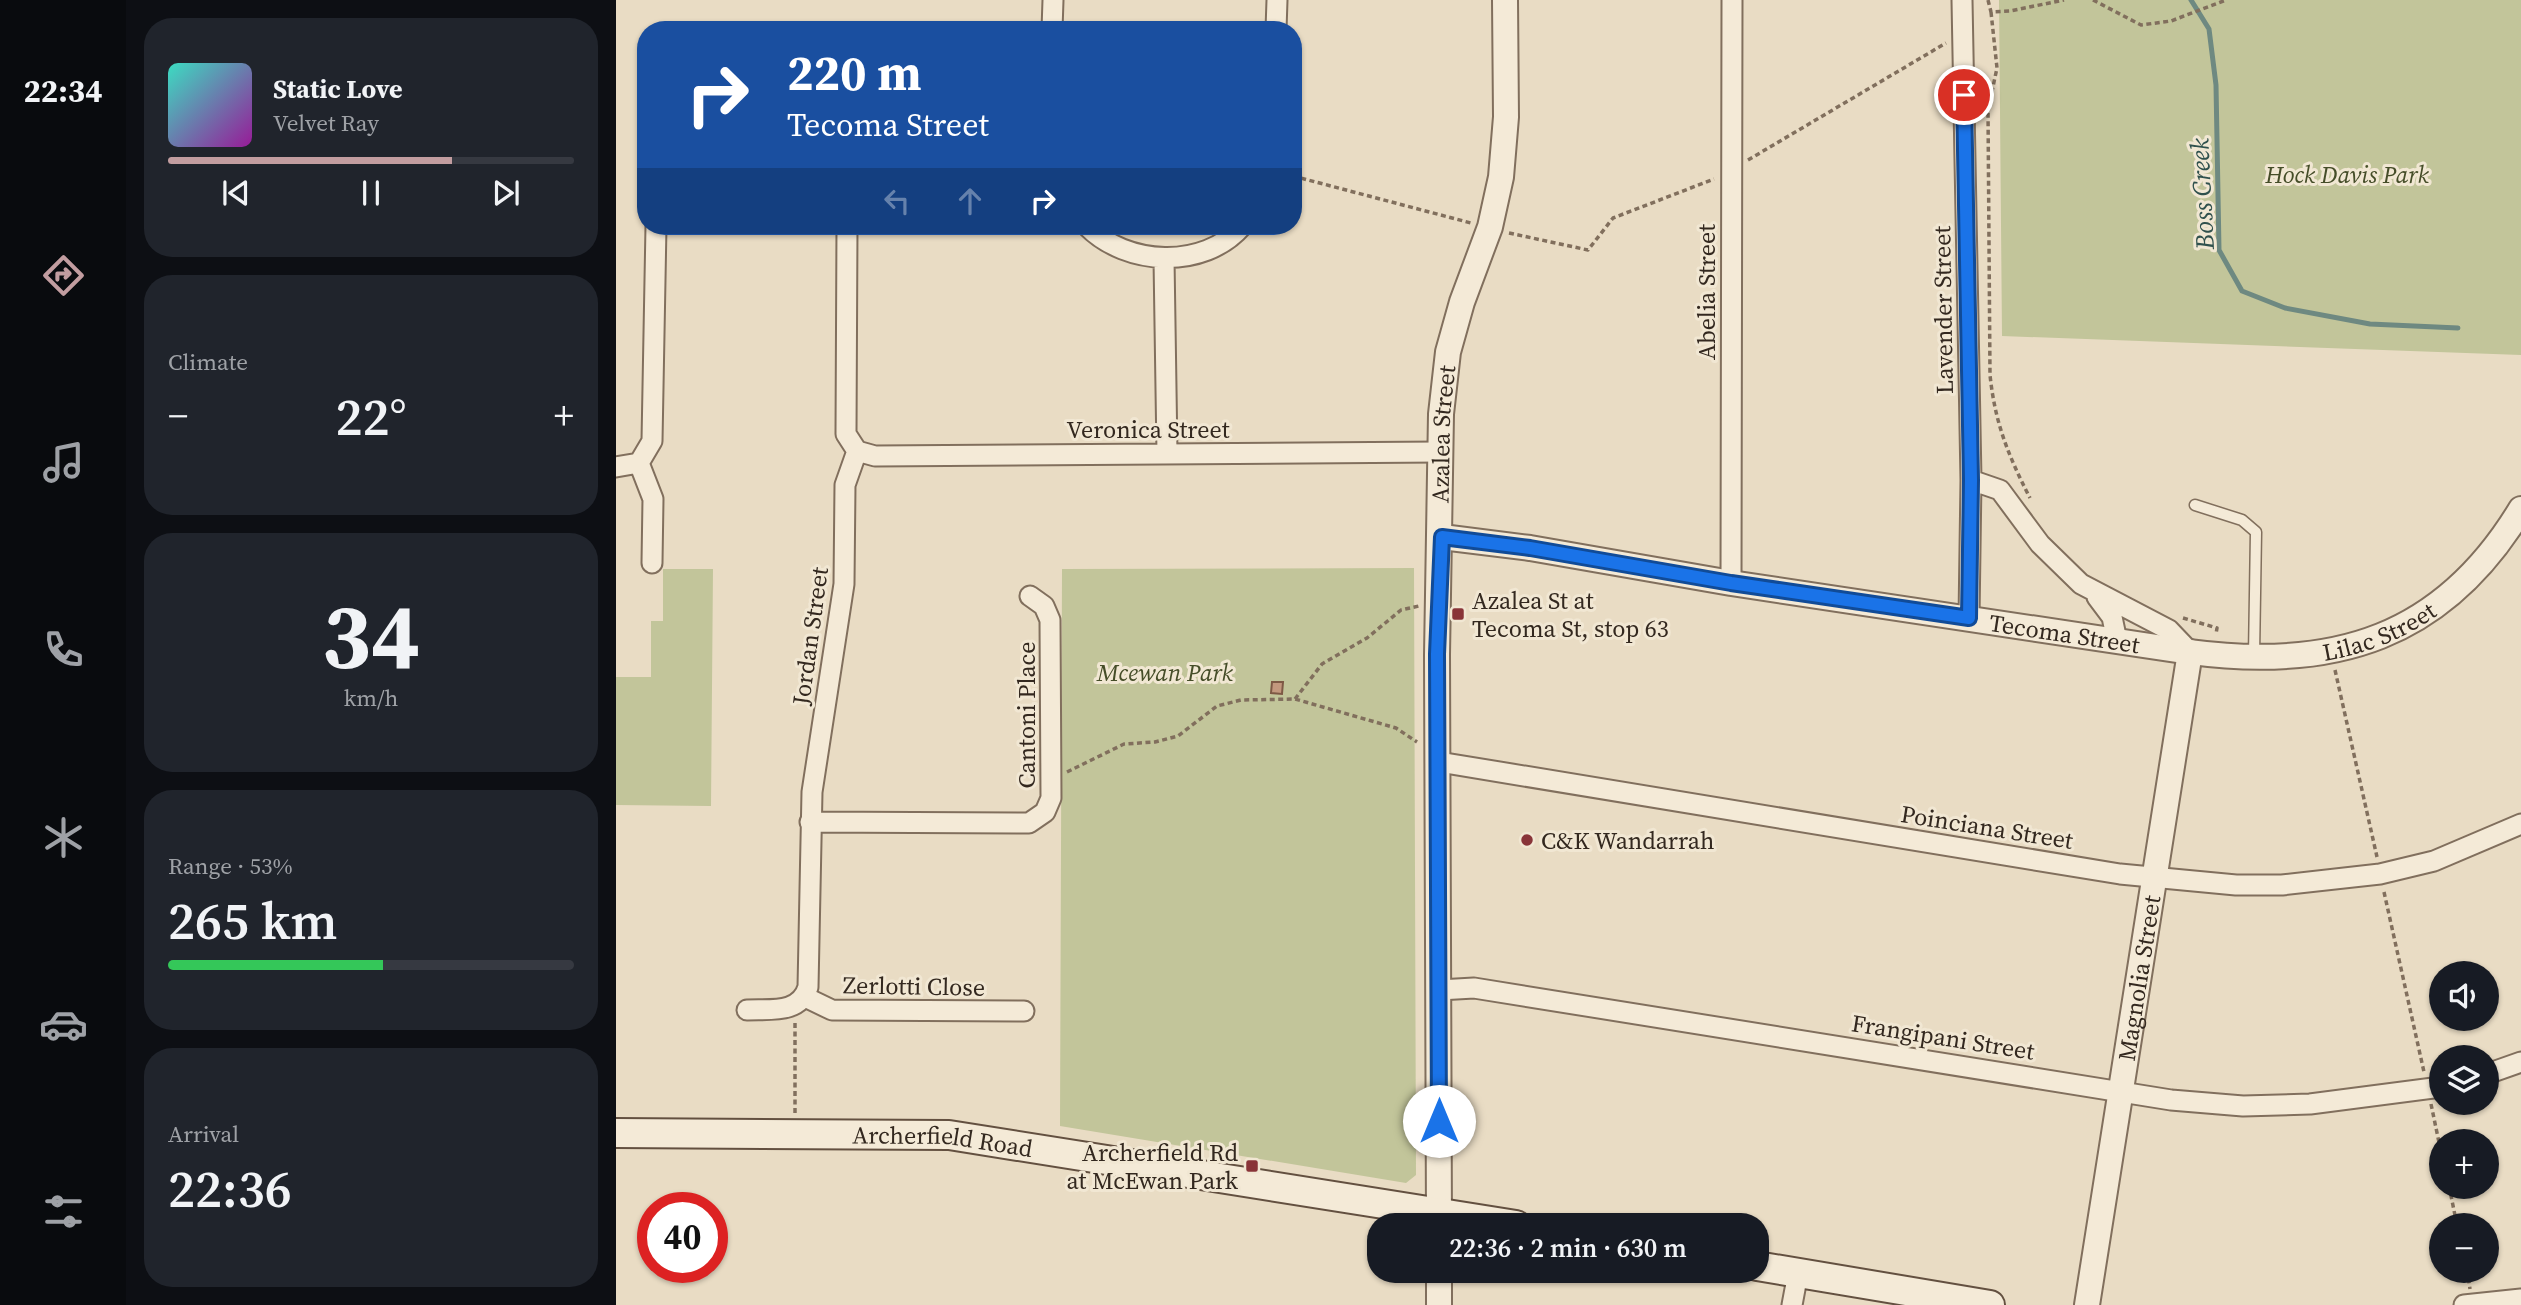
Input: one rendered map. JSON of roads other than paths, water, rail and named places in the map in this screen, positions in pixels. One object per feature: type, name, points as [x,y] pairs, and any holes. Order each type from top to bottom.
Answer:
[{"type":"main road","name":"Archerfield Road","points":[[616,1133],[949,1135],[1404,1213]]},
{"type":"main road","points":[[1769,1268],[1990,1305]]},
{"type":"street","points":[[1052,21],[1053,0]]},
{"type":"street","points":[[1276,21],[1277,0]]},
{"type":"street","name":"Azalea Street","points":[[1439,1213],[1439,594],[1442,537],[1440,452],[1448,352],[1462,302],[1490,227],[1501,177],[1507,117],[1505,0]]},
{"type":"street","name":"Abelia Street","points":[[1731,583],[1732,0]]},
{"type":"street","name":"Lavender Street","points":[[1962,0],[1971,480],[1969,618]]},
{"type":"street","points":[[616,467],[639,463],[652,441],[656,235]]},
{"type":"street","points":[[847,235],[846,434],[858,451]]},
{"type":"street","points":[[1097,235],[1131,252],[1164,259],[1199,254],[1234,235]]},
{"type":"street","points":[[1164,259],[1167,454]]},
{"type":"street","name":"Veronica Street","points":[[858,451],[875,456],[1440,452]]},
{"type":"street","name":"Jordan Street","points":[[801,1001],[808,986],[810,822],[844,584],[845,485],[858,451]]},
{"type":"street","points":[[639,463],[653,499],[652,563]]},
{"type":"street","points":[[1971,480],[2000,490],[2040,544],[2094,594],[2112,617],[2117,641]]},
{"type":"street","name":"Lilac Street","points":[[2190,652],[2254,657],[2297,656],[2331,651],[2394,632],[2443,603],[2484,561],[2521,509]]},
{"type":"street","name":"Tecoma Street","points":[[1442,537],[1530,548],[1731,583],[2190,652]]},
{"type":"street","points":[[2094,594],[2169,630],[2190,652]]},
{"type":"street","name":"Cantoni Place","points":[[810,822],[1029,824],[1045,812],[1051,798],[1050,620],[1044,606],[1030,596]]},
{"type":"street","name":"Magnolia Street","points":[[2087,1305],[2190,652]]},
{"type":"street","name":"Poinciana Street","points":[[1439,762],[2155,877],[2236,885],[2282,885],[2380,874],[2434,861],[2521,824]]},
{"type":"street","name":"Frangipani Street","points":[[1439,990],[1474,988],[2171,1100],[2243,1106],[2309,1104],[2429,1089]]},
{"type":"street","points":[[747,1010],[785,1009],[801,1001]]},
{"type":"street","name":"Zerlotti Close","points":[[801,1001],[832,1010],[1024,1012]]},
{"type":"street","points":[[2499,1070],[2521,1062]]},
{"type":"street","points":[[1792,1305],[1798,1273]]},
{"type":"street","points":[[1439,1283],[1439,1305]]},
{"type":"street","points":[[2464,1305],[2520,1302]]},
{"type":"lane","points":[[2195,505],[2242,520],[2256,532],[2254,657]]},
{"type":"waterway","name":"Boss Creek","points":[[2191,0],[2209,29],[2216,85],[2219,250],[2242,291],[2285,308],[2370,324],[2458,328]]},
{"type":"place","name":"Azalea St at Tecoma St, stop 63","points":[[1458,614]]},
{"type":"place","name":"C&K Wandarrah","points":[[1527,840]]},
{"type":"place","name":"Archerfield Rd at McEwan Park","points":[[1252,1166]]},
{"type":"park label","name":"Hock Davis Park","points":[[2347,174]]},
{"type":"park label","name":"Mcewan Park","points":[[1165,672]]}]
